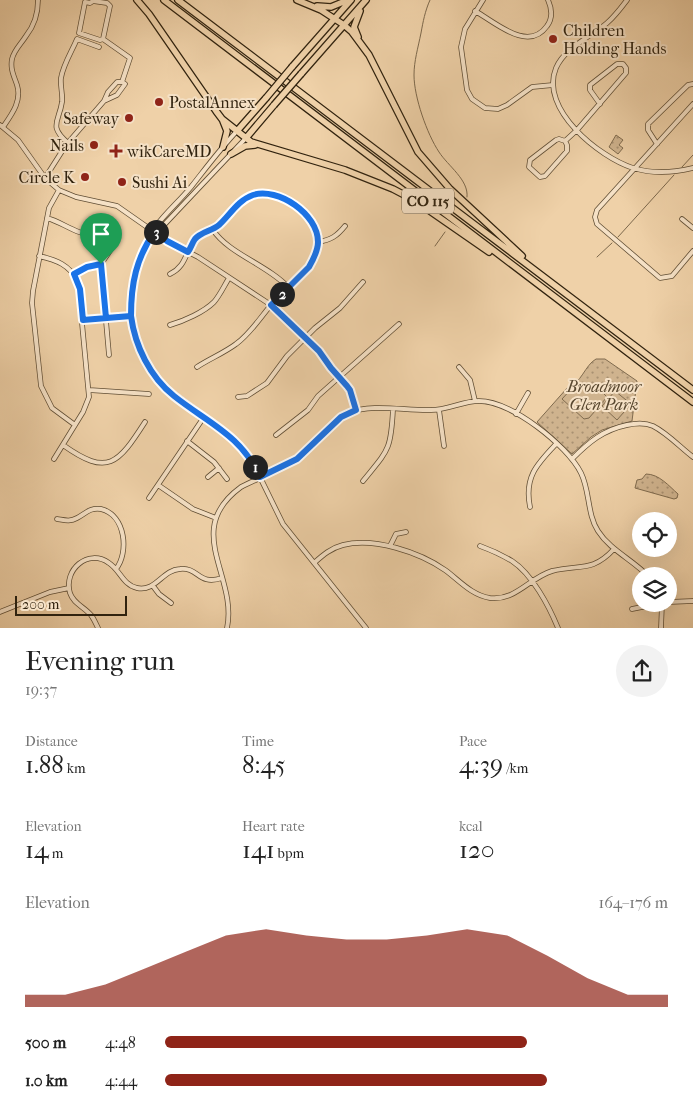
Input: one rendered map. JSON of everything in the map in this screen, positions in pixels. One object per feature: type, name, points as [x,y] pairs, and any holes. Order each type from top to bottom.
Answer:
[{"type":"highway","points":[[137,0],[149,14],[222,119],[227,131],[223,147]]},
{"type":"highway","name":"CO 115","points":[[164,0],[693,402]]},
{"type":"highway","name":"CO 115","points":[[178,0],[693,390]]},
{"type":"highway","points":[[297,0],[312,6],[344,25],[361,43]]},
{"type":"highway","points":[[237,131],[350,0]]},
{"type":"highway","points":[[312,6],[331,7],[350,0]]},
{"type":"highway","points":[[364,2],[354,27],[418,152],[450,190],[545,278]]},
{"type":"highway","points":[[246,138],[364,2]]},
{"type":"highway","points":[[222,119],[258,145],[324,164],[393,189],[414,200],[525,275]]},
{"type":"highway","points":[[231,154],[245,146],[258,145]]},
{"type":"street","points":[[38,0],[31,28],[13,55],[12,71],[19,94],[16,108],[2,126],[18,140],[45,178],[60,190],[76,197],[117,206],[167,241],[188,252],[271,305],[305,337],[340,377],[350,390],[356,410]]},
{"type":"street","points":[[482,0],[465,30],[461,51],[467,89],[474,102],[484,108],[498,109],[532,87],[553,85]]},
{"type":"street","points":[[476,11],[516,35],[528,37],[541,32],[549,23],[551,9],[548,0]]},
{"type":"street","points":[[627,0],[606,24],[565,56],[556,69],[553,85],[557,104],[588,142],[618,162],[634,168],[668,172],[693,168]]},
{"type":"street","points":[[103,39],[110,6],[107,3],[85,2],[79,33],[100,40],[103,39],[130,58],[122,82],[125,84],[122,90],[104,101]]},
{"type":"street","points":[[68,143],[58,134],[56,128],[56,121],[63,98],[62,74],[77,39],[99,47]]},
{"type":"street","points":[[565,141],[577,130],[600,104],[626,74],[626,68],[623,64],[617,64],[590,85],[590,90],[600,104]]},
{"type":"street","points":[[45,178],[68,143],[104,101],[108,92],[115,84],[122,82]]},
{"type":"street","points":[[658,144],[648,130],[648,124],[688,85],[693,84]]},
{"type":"street","points":[[693,104],[597,210],[594,217],[598,224],[660,278],[672,276],[693,252]]},
{"type":"street","points":[[237,131],[160,222],[145,246],[136,267],[131,289],[131,316],[135,336],[140,350],[159,381],[174,396],[204,416],[240,445],[255,467],[283,524],[366,628]]},
{"type":"street","points":[[155,231],[163,226],[246,138]]},
{"type":"street","points":[[556,140],[565,141],[568,149],[562,157],[545,176],[536,175],[529,166],[531,159],[556,140]]},
{"type":"street","points":[[60,190],[49,208],[32,303],[40,386],[52,408],[75,425]]},
{"type":"street","points":[[170,274],[180,269],[198,236],[213,230],[246,198],[254,194],[272,194],[290,203],[306,215],[314,227],[318,242],[312,261],[238,343],[197,367]]},
{"type":"street","points":[[47,218],[58,221],[81,233],[96,234],[108,238],[112,243],[112,248],[101,264],[109,355]]},
{"type":"street","points":[[682,219],[693,228]]},
{"type":"street","points":[[318,242],[330,240],[345,226]]},
{"type":"street","points":[[213,230],[221,240],[280,278],[289,288]]},
{"type":"street","points":[[39,256],[62,263],[74,274],[80,289],[89,390],[86,404],[54,459]]},
{"type":"street","points":[[74,274],[87,267],[101,264]]},
{"type":"street","points":[[170,324],[178,323],[210,305],[230,278]]},
{"type":"street","points":[[238,397],[248,396],[267,383],[287,356],[305,337],[340,308],[363,282]]},
{"type":"street","points":[[83,320],[131,316]]},
{"type":"street","points":[[276,435],[308,410],[318,396],[399,324]]},
{"type":"street","points":[[459,367],[470,380],[475,401]]},
{"type":"street","points":[[89,390],[149,394]]},
{"type":"street","points":[[516,414],[528,392]]},
{"type":"street","points":[[227,628],[230,610],[213,542],[216,518],[222,506],[233,492],[297,459],[341,417],[356,410],[439,410],[475,401],[495,403],[516,414],[534,425],[572,459],[583,478],[595,526],[614,549],[637,567]]},
{"type":"street","points":[[363,481],[388,449],[392,438],[392,409]]},
{"type":"street","points":[[439,410],[444,446]]},
{"type":"street","points":[[149,498],[204,416]]},
{"type":"street","points":[[63,445],[87,460],[96,462],[114,460],[128,448],[145,422]]},
{"type":"street","points":[[572,459],[602,433],[614,428],[641,423],[658,429],[693,457]]},
{"type":"street","points":[[187,441],[210,458],[227,479]]},
{"type":"street","points":[[530,507],[528,486],[532,473],[538,463],[556,444]]},
{"type":"street","points":[[208,477],[219,468]]},
{"type":"street","points":[[158,485],[193,509],[216,518]]},
{"type":"street","points":[[57,519],[71,520],[94,509],[108,512],[118,524],[124,542],[122,559],[116,569]]},
{"type":"street","points":[[390,546],[396,534],[406,532]]},
{"type":"street","points":[[314,563],[327,552],[344,545],[358,543],[390,546],[413,553],[433,563],[471,591],[492,598],[504,597],[515,593],[543,574],[595,564],[604,559],[614,549]]},
{"type":"street","points":[[480,546],[514,562],[532,582],[546,603],[558,628]]},
{"type":"street","points":[[98,628],[90,614],[74,600],[69,588],[68,582],[72,571],[81,562],[92,558],[103,560],[116,569],[130,586],[141,588],[153,586],[169,572],[181,569],[192,571],[205,580],[210,581],[222,578]]},
{"type":"street","points":[[153,586],[171,603]]},
{"type":"street","points":[[0,612],[50,592],[69,588]]},
{"type":"street","points":[[677,602],[693,601]]},
{"type":"street","points":[[661,628],[662,612]]},
{"type":"green space","points":[[616,135],[623,140],[619,145],[623,148],[618,154],[609,147]]},
{"type":"green space","name":"Broadmoor Glen Park","points":[[596,359],[605,359],[637,381],[632,421],[602,430],[572,454],[537,422]]},
{"type":"green space","points":[[584,383],[597,387],[607,397],[589,418],[584,419],[562,399],[573,387]]},
{"type":"green space","points":[[615,391],[631,404],[617,420],[602,406]]},
{"type":"green space","points":[[646,474],[664,481],[678,494],[677,498],[674,499],[635,488],[637,480],[642,479]]},
{"type":"waterway","points":[[430,0],[424,16],[415,60],[416,94],[430,135],[439,152],[465,185],[467,197]]},
{"type":"waterway","points":[[682,167],[693,155]]},
{"type":"waterway","points":[[618,237],[674,175]]},
{"type":"waterway","points":[[435,246],[445,232]]},
{"type":"waterway","points":[[597,257],[612,243]]},
{"type":"place","name":"Children Holding Hands","points":[[553,39]]},
{"type":"place","name":"PostalAnnex","points":[[159,102]]},
{"type":"place","name":"Safeway","points":[[129,118]]},
{"type":"place","name":"Nails","points":[[94,145]]},
{"type":"place","name":"wikCareMD","points":[[116,151]]},
{"type":"place","name":"Circle K","points":[[85,177]]},
{"type":"place","name":"Sushi Ai","points":[[122,182]]},
{"type":"route","points":[[101,264],[87,267],[74,274],[80,289],[83,320],[131,316],[131,289],[136,267],[145,246],[155,231],[167,241],[188,252],[198,236],[213,230],[246,198],[254,194],[272,194],[282,198],[300,210],[311,221],[318,242],[316,252],[309,267],[271,305],[319,351],[350,390],[356,410],[341,417],[297,459],[260,477],[247,455],[234,439],[174,396],[159,381],[140,350],[131,316],[106,318],[101,264]]}]
